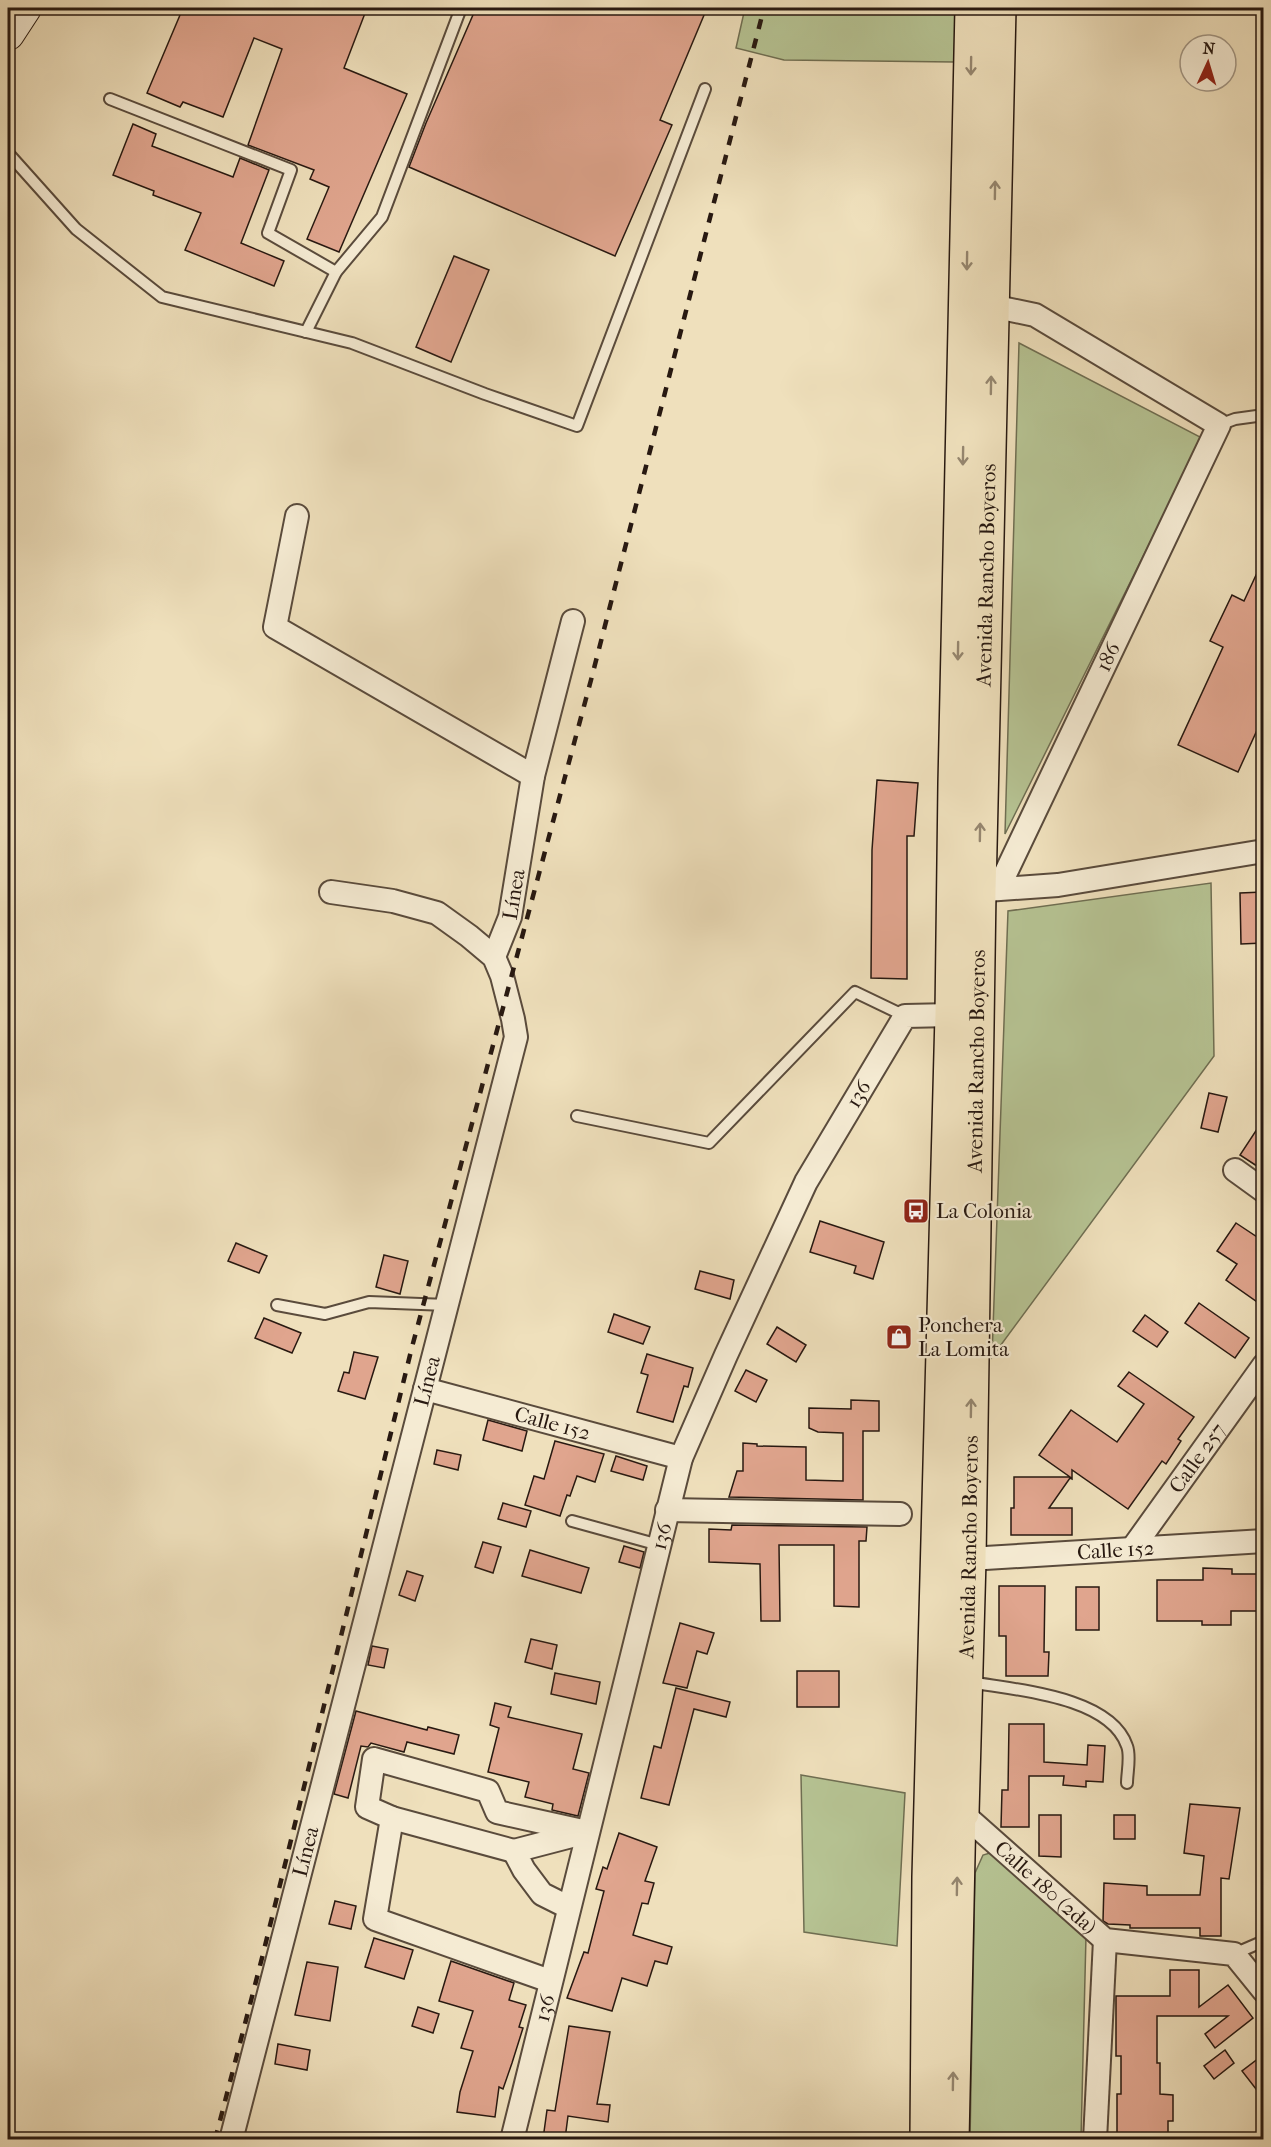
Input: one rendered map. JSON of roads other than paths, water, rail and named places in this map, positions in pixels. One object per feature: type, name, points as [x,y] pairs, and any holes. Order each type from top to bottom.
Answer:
[{"type":"highway","name":"Avenida Rancho Boyeros","points":[[927,2139],[929,1878],[952,1015],[972,8]]},
{"type":"highway","name":"Avenida Rancho Boyeros","points":[[962,1813],[988,890],[992,306],[999,8]]},
{"type":"highway","name":"Avenida Rancho Boyeros","points":[[952,2139],[959,1808],[962,1813]]},
{"type":"main road","points":[[8,34],[25,8]]},
{"type":"street","points":[[992,306],[1035,315],[1219,425]]},
{"type":"street","name":"186","points":[[988,890],[1219,425]]},
{"type":"street","points":[[297,516],[275,627],[532,776]]},
{"type":"street","name":"Línea","points":[[231,2139],[516,1037],[502,976],[494,957],[510,916],[532,776],[573,621]]},
{"type":"street","points":[[988,890],[1058,885],[1263,851]]},
{"type":"street","points":[[331,892],[393,901],[437,913],[494,957]]},
{"type":"street","points":[[905,1016],[952,1015]]},
{"type":"street","name":"136","points":[[512,2139],[681,1458],[806,1182],[905,1016]]},
{"type":"street","points":[[1234,1170],[1263,1191]]},
{"type":"street","name":"Calle 257","points":[[1132,1550],[1263,1365]]},
{"type":"street","name":"Calle 152","points":[[425,1389],[681,1458]]},
{"type":"street","points":[[667,1510],[900,1514]]},
{"type":"street","name":"Calle 152","points":[[969,1559],[1263,1541]]},
{"type":"street","points":[[374,1759],[488,1791],[496,1812],[587,1832],[514,1851],[392,1818],[367,1807],[374,1759]]},
{"type":"street","name":"Calle 180 (2da)","points":[[962,1813],[1105,1940],[1234,1954]]},
{"type":"street","points":[[392,1818],[375,1919],[550,1981]]},
{"type":"street","points":[[514,1851],[524,1870],[542,1894],[568,1907]]},
{"type":"street","points":[[1095,2139],[1105,1940]]},
{"type":"street","points":[[1234,1954],[1263,1991]]},
{"type":"lane","points":[[306,332],[336,272],[382,217],[461,8]]},
{"type":"lane","points":[[8,153],[76,229],[162,297],[352,343],[485,394],[577,426],[705,89]]},
{"type":"lane","points":[[110,99],[291,170],[268,233],[336,272]]},
{"type":"lane","points":[[1219,425],[1235,419],[1263,416]]},
{"type":"lane","points":[[577,1116],[709,1143],[855,992],[905,1016]]},
{"type":"lane","points":[[277,1305],[324,1314],[369,1302],[447,1305]]},
{"type":"lane","points":[[572,1521],[659,1545]]},
{"type":"lane","points":[[964,1681],[1064,1698],[1116,1726],[1128,1748],[1127,1784]]},
{"type":"lane","points":[[1234,1954],[1263,1941]]},
{"type":"railway","points":[[215,2140],[412,1347],[591,680],[764,8]]},
{"type":"place","name":"La Colonia","points":[[916,1211]]},
{"type":"place","name":"Ponchera La Lomita","points":[[899,1337]]}]
